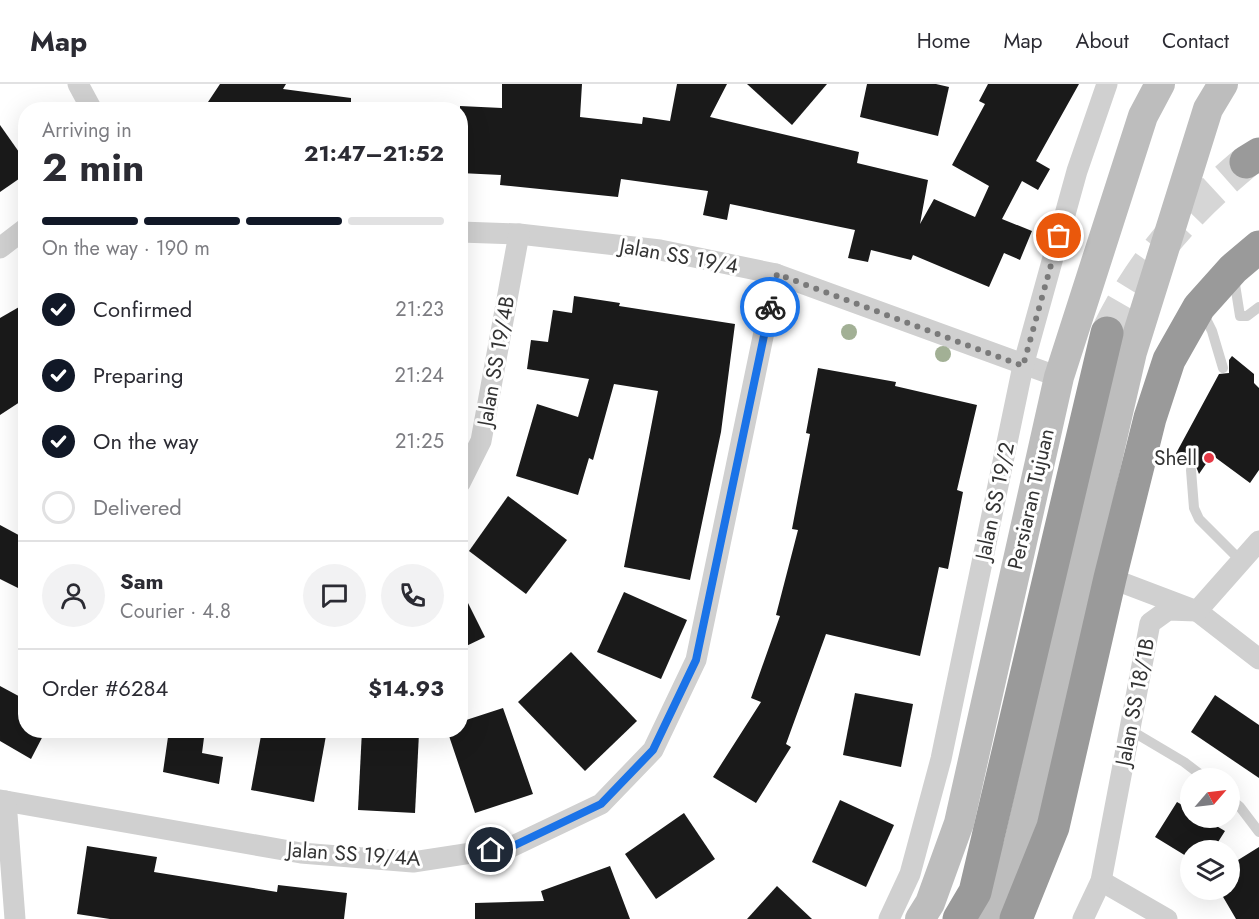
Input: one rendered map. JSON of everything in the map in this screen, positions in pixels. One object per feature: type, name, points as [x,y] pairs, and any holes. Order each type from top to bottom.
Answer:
[{"type":"highway","points":[[1016,919],[1053,827],[1110,578],[1150,418],[1169,360],[1200,308],[1233,269],[1259,247]]},
{"type":"highway","points":[[959,919],[975,892],[1107,333]]},
{"type":"main road","name":"Persiaran Tujuan","points":[[920,919],[930,903],[959,823],[1059,377],[1143,116],[1160,84]]},
{"type":"main road","points":[[989,919],[1018,846],[1132,352],[1208,109],[1223,84]]},
{"type":"street","points":[[78,84],[88,102]]},
{"type":"street","name":"Jalan SS 19/2","points":[[889,919],[910,874],[941,759],[1023,366],[1077,171],[1107,84]]},
{"type":"street","name":"Jalan SS 19/4","points":[[468,232],[519,234],[660,250],[777,274],[1023,366],[1059,377]]},
{"type":"street","points":[[0,248],[18,234]]},
{"type":"street","name":"Jalan SS 19/4B","points":[[468,467],[481,441],[519,234]]},
{"type":"street","name":"Jalan SS 19/4A","points":[[3,801],[301,854],[413,862],[511,847],[601,804],[653,750],[696,660],[777,274]]},
{"type":"street","points":[[1197,611],[1259,541]]},
{"type":"street","points":[[1110,578],[1197,611],[1259,659]]},
{"type":"street","name":"Jalan SS 18/1B","points":[[1083,919],[1101,881],[1150,623],[1168,610],[1197,611]]},
{"type":"street","points":[[3,801],[15,919]]},
{"type":"street","points":[[1101,881],[1167,919]]},
{"type":"lane","points":[[1233,269],[1240,316],[1247,316],[1259,307]]},
{"type":"lane","points":[[1200,308],[1212,331],[1223,368]]},
{"type":"lane","points":[[1191,470],[1197,515],[1241,561]]},
{"type":"lane","points":[[1130,730],[1192,768]]},
{"type":"lane","points":[[1240,807],[1259,832]]},
{"type":"building","points":[[220,84],[286,84],[283,89],[351,98],[351,102],[208,102]]},
{"type":"building","points":[[502,84],[582,84],[580,117],[642,124],[643,117],[670,121],[677,84],[727,84],[710,117],[859,152],[857,163],[928,180],[920,224],[934,199],[975,217],[989,186],[952,165],[985,104],[979,101],[988,84],[1079,84],[1036,161],[1050,169],[1038,190],[1022,181],[1002,219],[1032,231],[1020,260],[1004,253],[989,287],[913,255],[911,260],[871,250],[868,262],[848,258],[855,230],[730,204],[727,220],[703,215],[708,191],[621,179],[618,197],[500,185],[501,175],[468,173],[468,106],[502,108]]},
{"type":"building","points":[[747,84],[827,84],[792,125]]},
{"type":"building","points":[[867,84],[936,84],[949,87],[938,136],[860,117]]},
{"type":"building","points":[[0,125],[18,151],[18,180],[0,192]]},
{"type":"building","points":[[574,296],[620,303],[619,306],[735,324],[721,432],[690,580],[624,567],[658,391],[614,384],[593,460],[589,458],[578,495],[516,476],[537,404],[578,417],[589,379],[527,369],[531,340],[548,342],[553,310],[572,313]]},
{"type":"building","points":[[18,308],[18,403],[0,415],[0,318]]},
{"type":"building","points":[[1232,356],[1254,374],[1254,383],[1259,388],[1259,470],[1250,483],[1212,455],[1199,474],[1195,464],[1185,466],[1173,459],[1219,374],[1229,373],[1229,360]]},
{"type":"building","points":[[818,368],[896,382],[895,386],[977,405],[957,490],[963,492],[948,569],[939,567],[920,656],[826,634],[786,744],[791,747],[756,803],[713,777],[761,702],[751,698],[780,616],[776,615],[798,530],[792,529],[810,434],[806,433]]},
{"type":"building","points":[[508,496],[567,540],[526,594],[469,551]]},
{"type":"building","points":[[0,525],[18,535],[18,588],[0,579]]},
{"type":"building","points":[[624,592],[687,620],[661,679],[597,652]]},
{"type":"building","points":[[468,603],[485,637],[468,645]]},
{"type":"building","points":[[571,652],[637,721],[585,771],[518,702]]},
{"type":"building","points":[[0,686],[18,696],[18,738],[42,738],[31,759],[0,741]]},
{"type":"building","points":[[855,693],[913,704],[901,767],[843,755]]},
{"type":"building","points":[[1215,695],[1259,725],[1259,778],[1191,732]]},
{"type":"building","points":[[503,708],[533,794],[475,813],[450,738],[468,738],[468,719]]},
{"type":"building","points":[[168,738],[204,738],[202,753],[223,757],[219,784],[163,772]]},
{"type":"building","points":[[261,738],[326,738],[314,802],[251,790]]},
{"type":"building","points":[[362,738],[419,738],[415,813],[358,810]]},
{"type":"building","points":[[840,800],[894,825],[866,887],[812,862]]},
{"type":"building","points":[[1177,802],[1180,804],[1180,828],[1220,828],[1225,831],[1219,840],[1180,840],[1180,852],[1155,837]]},
{"type":"building","points":[[684,813],[715,859],[656,899],[625,854]]},
{"type":"building","points":[[87,846],[157,857],[154,872],[277,892],[278,885],[347,893],[344,919],[110,919],[77,914]]},
{"type":"building","points":[[1259,847],[1259,919],[1236,919],[1225,900],[1240,900],[1240,859]]},
{"type":"building","points":[[610,866],[630,919],[475,919],[475,903],[544,901],[541,891]]},
{"type":"building","points":[[777,886],[812,919],[747,919]]},
{"type":"tunnel","points":[[1107,333],[1135,283],[1167,240],[1203,200],[1246,162]]},
{"type":"way so far","points":[[770,307],[777,274],[1023,366],[1059,236]]},
{"type":"place","name":"Shell","points":[[1209,458]]},
{"type":"route","points":[[491,850],[511,847],[601,804],[653,750],[696,660],[770,307]]}]
